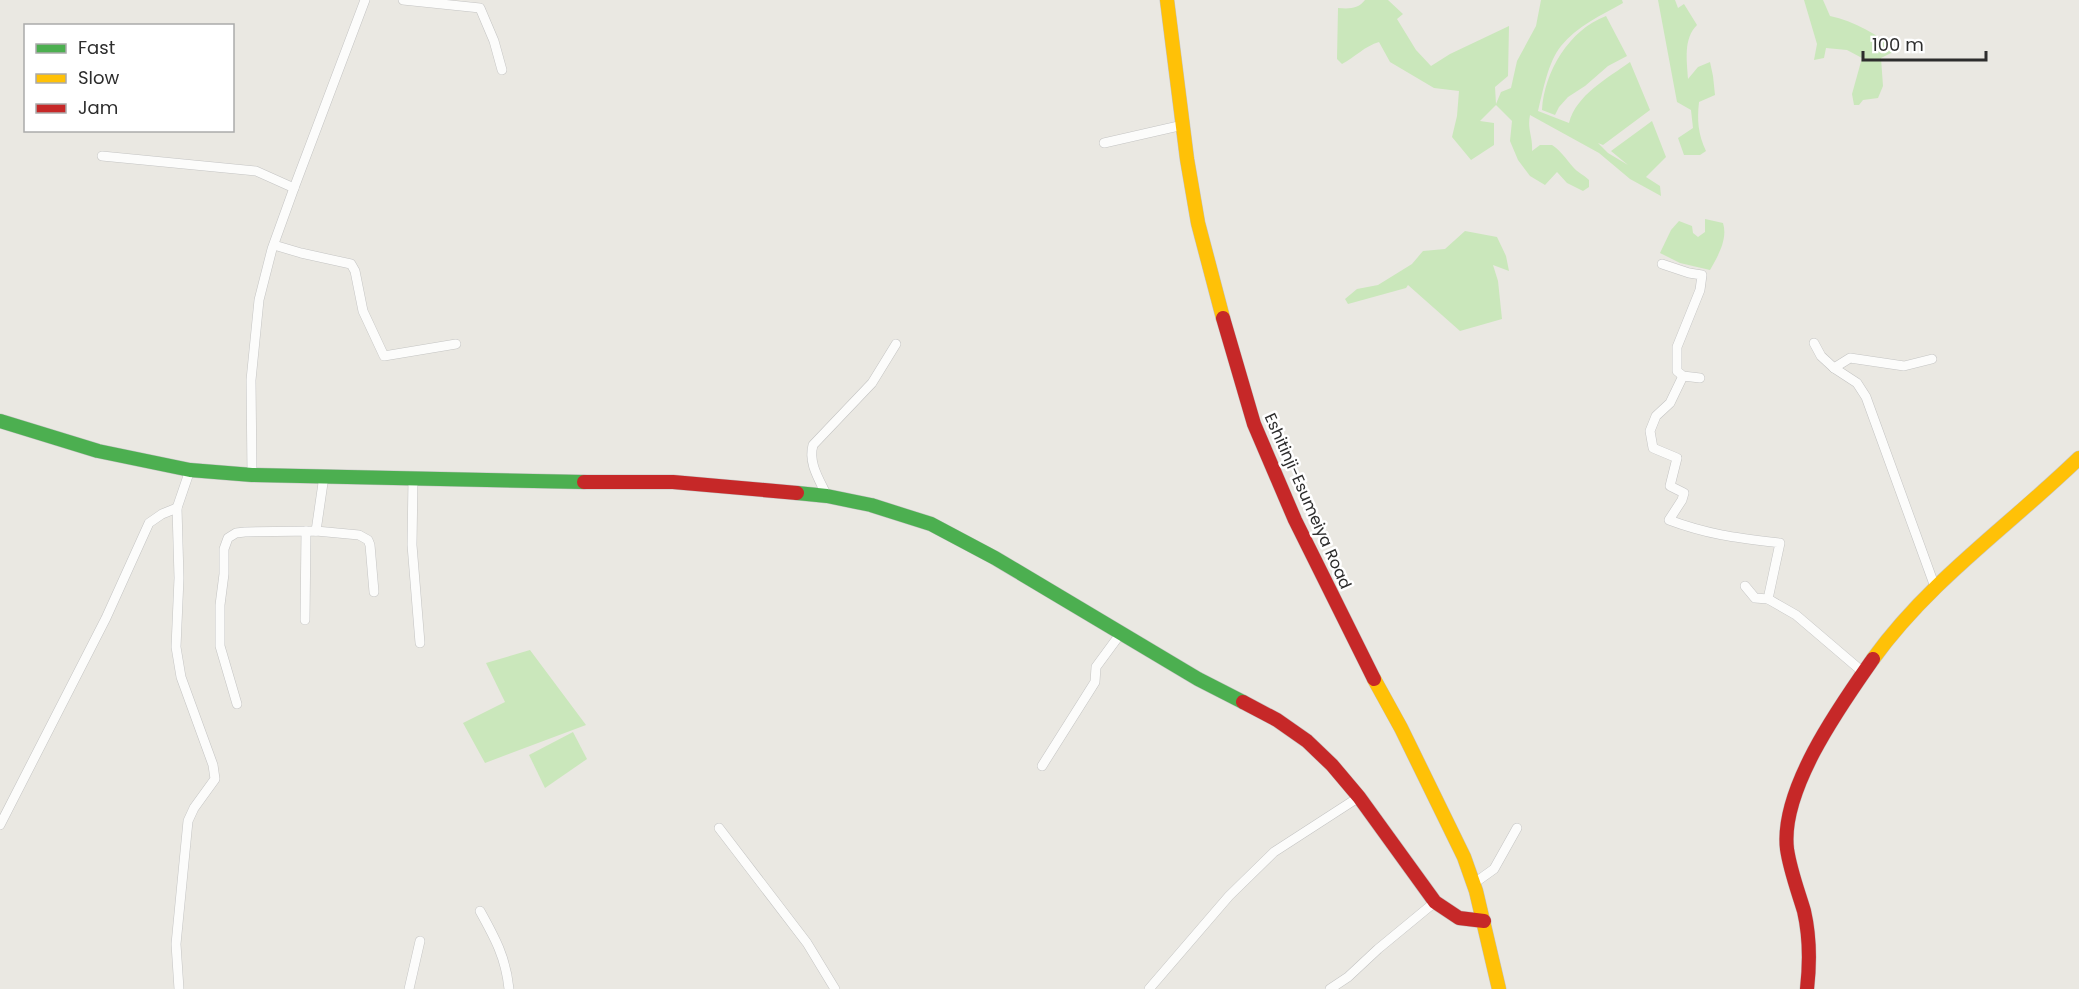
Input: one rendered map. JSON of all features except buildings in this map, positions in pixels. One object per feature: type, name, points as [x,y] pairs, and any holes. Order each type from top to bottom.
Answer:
[{"type":"main road","name":"Eshitinji-Esumeiya Road","points":[[1167,0],[1182,125],[1200,232],[1230,346],[1254,424],[1295,520],[1360,652],[1439,803],[1464,857],[1484,921],[1499,989]]},
{"type":"main road","points":[[0,421],[98,451],[190,470],[252,475],[673,482],[827,496],[871,505],[931,524],[994,558],[1198,679],[1277,720],[1307,741],[1332,765],[1359,798],[1435,902],[1460,918],[1484,921]]},
{"type":"main road","points":[[1807,989],[1810,951],[1807,924],[1786,844],[1790,809],[1809,762],[1848,694],[1894,634],[1935,587],[2046,490],[2079,458]]},
{"type":"street","points":[[252,475],[251,380],[259,300],[274,245],[294,188],[365,0]]},
{"type":"street","points":[[403,0],[480,8],[494,41],[502,70]]},
{"type":"street","points":[[1104,143],[1182,125]]},
{"type":"street","points":[[102,156],[256,171],[294,188]]},
{"type":"street","points":[[274,245],[351,264],[355,270],[363,311],[384,356],[456,344]]},
{"type":"street","points":[[1662,264],[1701,275],[1700,290],[1677,347],[1677,371],[1683,376],[1700,378]]},
{"type":"street","points":[[1814,343],[1821,356],[1834,368],[1857,382],[1866,397],[1935,587]]},
{"type":"street","points":[[827,496],[813,467],[810,455],[813,445],[872,383],[896,344]]},
{"type":"street","points":[[1834,368],[1850,358],[1904,366],[1932,359]]},
{"type":"street","points":[[1683,376],[1670,403],[1656,416],[1650,431],[1653,448],[1677,458],[1670,486],[1683,493],[1682,500],[1669,520],[1718,536],[1780,543],[1768,599]]},
{"type":"street","points":[[179,989],[176,944],[189,820],[194,808],[215,779],[213,765],[181,677],[176,647],[179,578],[177,508],[190,470]]},
{"type":"street","points":[[305,620],[311,531],[324,476]]},
{"type":"street","points":[[413,479],[412,545],[420,643]]},
{"type":"street","points":[[0,825],[106,618],[149,523],[177,508]]},
{"type":"street","points":[[237,704],[220,646],[224,549],[228,538],[236,533],[311,531],[359,535],[368,540],[370,545],[374,592]]},
{"type":"street","points":[[1745,586],[1755,598],[1768,599],[1796,615],[1864,673]]},
{"type":"street","points":[[1042,766],[1095,682],[1096,667],[1121,633]]},
{"type":"street","points":[[1149,989],[1229,896],[1274,852],[1359,798]]},
{"type":"street","points":[[718,828],[807,943],[835,989]]},
{"type":"street","points":[[1473,884],[1494,869],[1517,828]]},
{"type":"street","points":[[1330,989],[1348,977],[1435,902]]},
{"type":"street","points":[[480,911],[501,950],[507,969],[509,989]]},
{"type":"street","points":[[409,989],[420,941]]},
{"type":"green space","points":[[1365,0],[1388,0],[1403,14],[1397,19],[1416,50],[1431,66],[1450,54],[1509,26],[1508,76],[1495,87],[1496,104],[1501,92],[1511,88],[1517,61],[1536,26],[1541,0],[1622,0],[1623,3],[1582,27],[1561,46],[1549,68],[1538,111],[1569,123],[1578,104],[1586,96],[1630,62],[1650,110],[1603,145],[1598,143],[1608,153],[1628,165],[1611,151],[1652,121],[1666,157],[1646,177],[1660,186],[1661,196],[1630,179],[1599,153],[1530,115],[1532,151],[1540,145],[1552,145],[1589,180],[1589,187],[1583,191],[1567,183],[1557,172],[1545,185],[1530,176],[1518,160],[1510,141],[1512,121],[1496,105],[1480,121],[1494,123],[1494,145],[1471,160],[1452,137],[1459,91],[1434,88],[1390,62],[1379,42],[1342,64],[1337,59],[1338,8],[1353,8]]},
{"type":"green space","points":[[1658,0],[1675,0],[1678,8],[1684,4],[1697,25],[1688,43],[1688,79],[1698,67],[1710,62],[1715,95],[1699,102],[1699,127],[1706,151],[1700,155],[1684,155],[1678,138],[1693,128],[1691,110],[1677,102]]},
{"type":"green space","points":[[1804,0],[1823,0],[1830,16],[1865,29],[1897,50],[1881,58],[1883,86],[1878,98],[1863,100],[1859,105],[1854,105],[1852,94],[1862,58],[1847,50],[1826,48],[1824,58],[1814,60],[1817,44]]},
{"type":"green space","points":[[1606,16],[1627,56],[1608,66],[1568,97],[1555,115],[1542,110],[1548,81],[1561,54],[1581,31]]},
{"type":"green space","points":[[1705,219],[1723,223],[1724,229],[1721,247],[1710,270],[1680,263],[1660,253],[1671,230],[1679,221],[1692,226],[1693,233],[1698,237],[1705,232]]},
{"type":"green space","points":[[1465,231],[1497,237],[1506,256],[1509,271],[1493,265],[1498,281],[1502,319],[1460,331],[1408,285],[1406,288],[1348,304],[1345,299],[1357,289],[1378,285],[1412,264],[1423,251],[1445,249]]},
{"type":"green space","points":[[530,650],[586,725],[485,763],[463,723],[505,702],[486,663]]},
{"type":"green space","points":[[573,732],[587,759],[545,788],[529,755]]},
{"type":"traffic: fast","points":[[0,421],[98,451],[190,470],[252,475],[584,482]]},
{"type":"traffic: fast","points":[[797,493],[827,496],[871,505],[931,524],[995,558],[1198,679],[1243,702]]},
{"type":"traffic: slow","points":[[1167,0],[1187,159],[1198,223],[1223,318]]},
{"type":"traffic: slow","points":[[1873,659],[1895,630],[1945,578],[2079,458]]},
{"type":"traffic: slow","points":[[1374,679],[1401,728],[1464,857],[1476,891],[1499,989]]},
{"type":"traffic: jam","points":[[1223,318],[1254,424],[1295,520],[1374,679]]},
{"type":"traffic: jam","points":[[584,482],[673,482],[797,493]]},
{"type":"traffic: jam","points":[[1807,989],[1809,960],[1807,930],[1804,911],[1788,857],[1787,826],[1802,775],[1829,724],[1873,659]]},
{"type":"traffic: jam","points":[[1243,702],[1277,720],[1307,741],[1332,765],[1359,797],[1435,902],[1459,918],[1484,921]]}]
